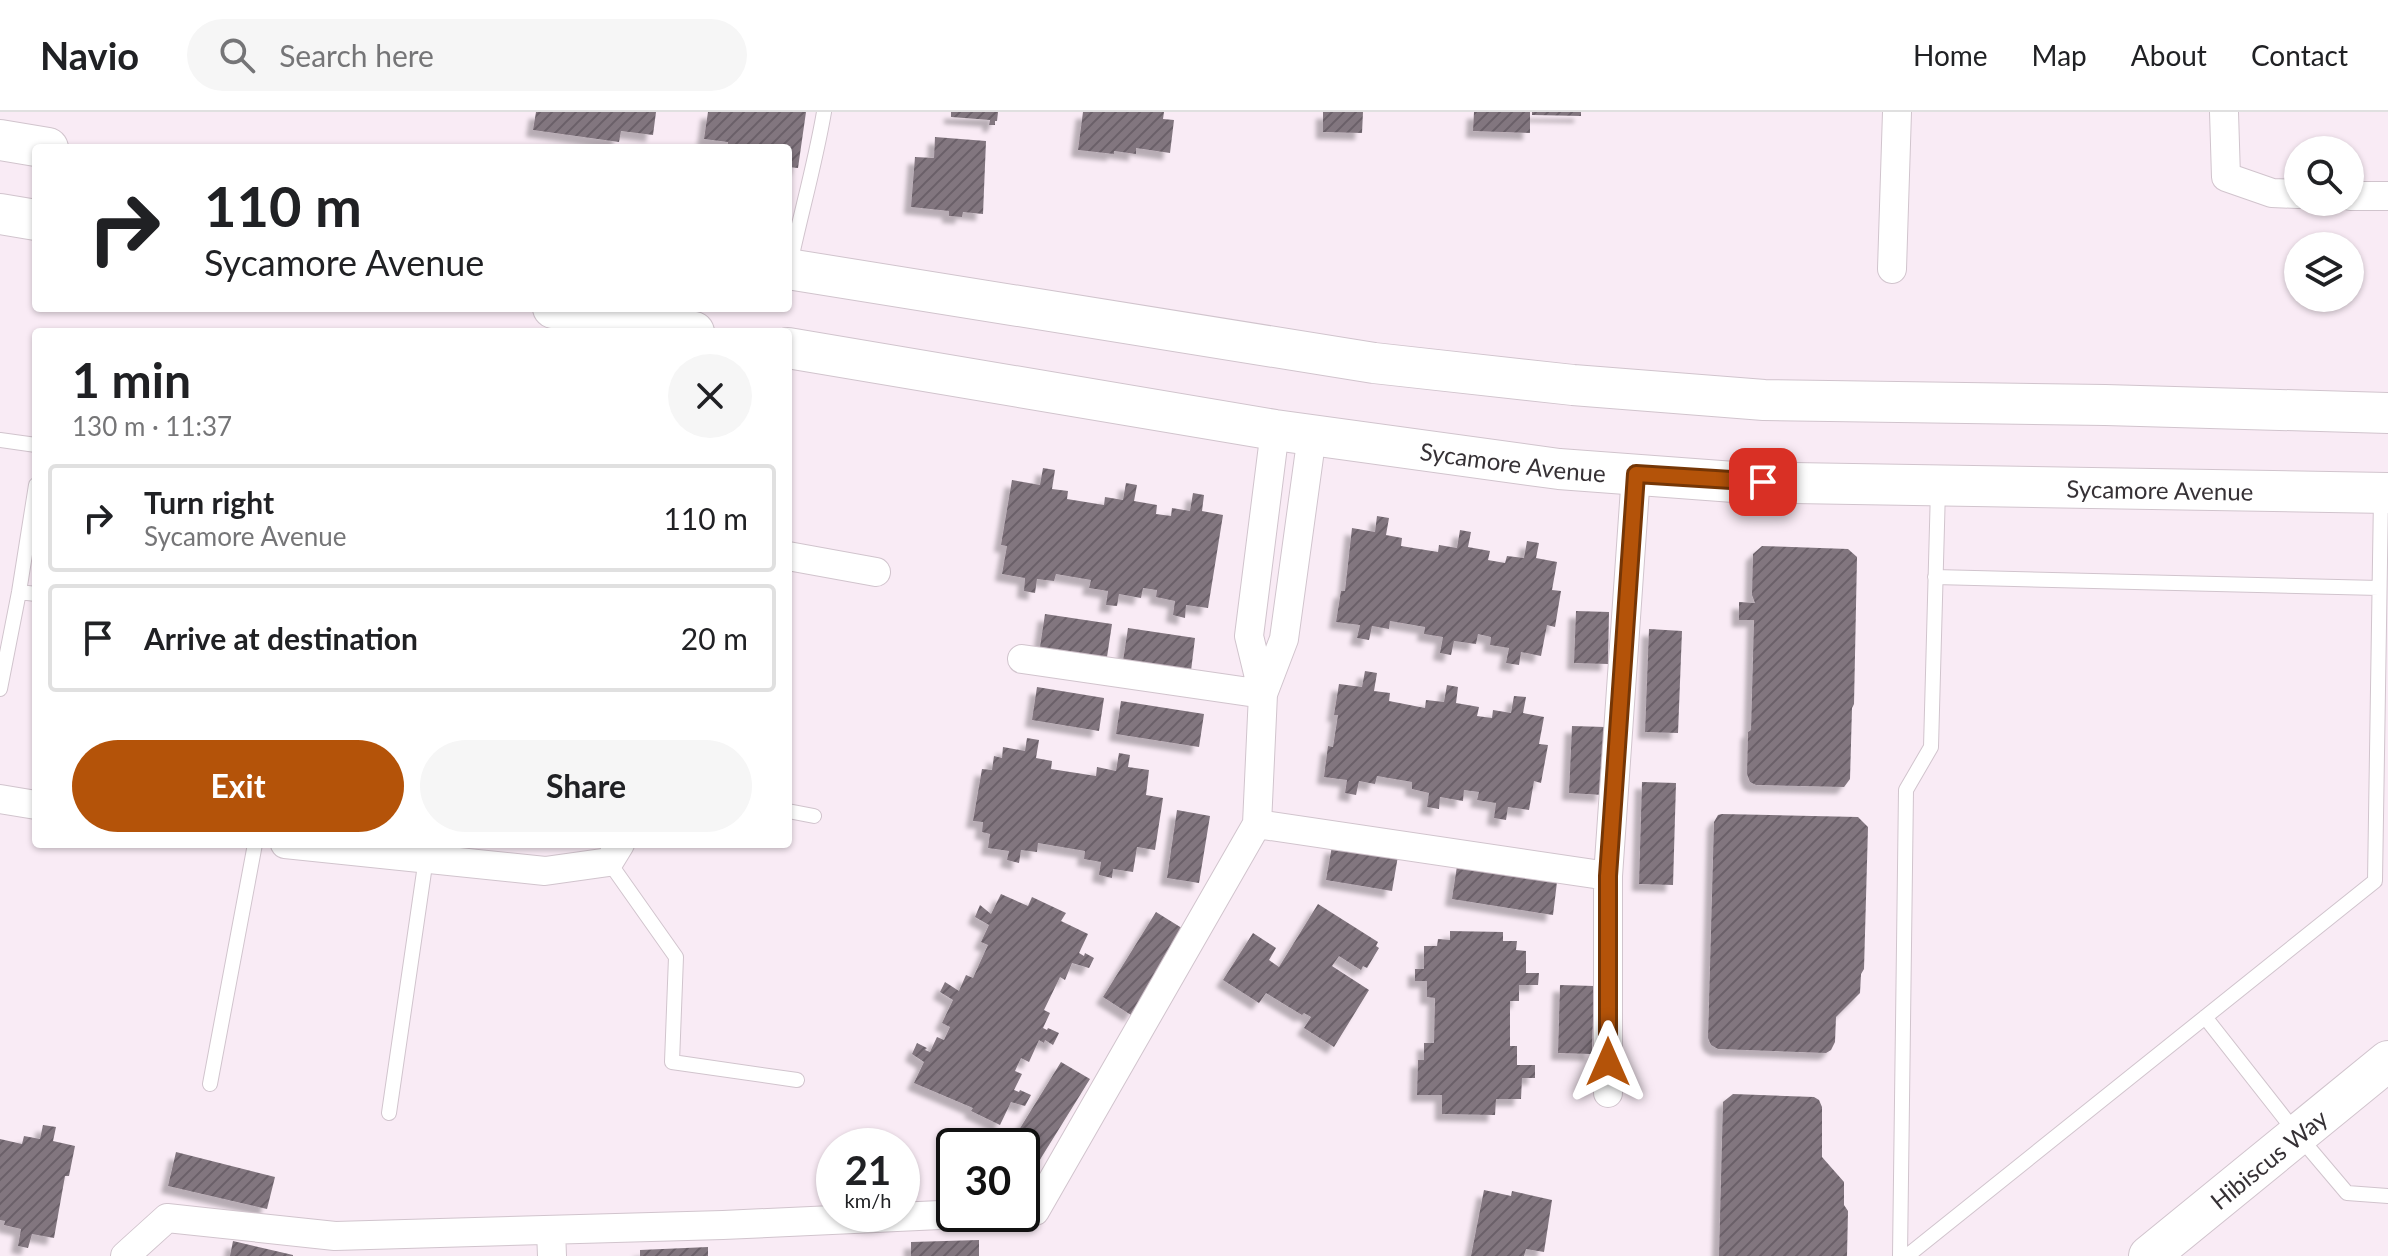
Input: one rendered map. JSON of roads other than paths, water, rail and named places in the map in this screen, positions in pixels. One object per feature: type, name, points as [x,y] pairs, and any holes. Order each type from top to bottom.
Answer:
[{"type":"main road","points":[[0,140],[32,145]]},
{"type":"main road","points":[[0,214],[32,219]]},
{"type":"main road","points":[[792,269],[1374,363],[1573,385],[1764,400],[2388,413]]},
{"type":"main road","points":[[576,312],[670,328]]},
{"type":"main road","name":"Sycamore Avenue","points":[[792,349],[1293,433],[1559,469],[1734,482],[2385,493]]},
{"type":"main road","name":"Hibiscus Way","points":[[2149,1256],[2388,1061]]},
{"type":"street","points":[[1892,269],[1897,112]]},
{"type":"street","points":[[2224,112],[2226,177],[2272,193],[2284,193]]},
{"type":"street","points":[[2364,196],[2388,196]]},
{"type":"street","points":[[1040,1202],[1257,824],[1263,694],[1249,636],[1293,433]]},
{"type":"street","points":[[1263,694],[1284,639],[1293,433]]},
{"type":"street","points":[[1608,1093],[1608,876],[1636,474]]},
{"type":"street","points":[[792,557],[876,572]]},
{"type":"street","points":[[1022,659],[1263,694]]},
{"type":"street","points":[[0,799],[32,804]]},
{"type":"street","points":[[1257,824],[1608,876]]},
{"type":"street","points":[[325,848],[545,871],[615,853]]},
{"type":"street","points":[[125,1256],[167,1218],[335,1236],[551,1243],[723,1225],[936,1215]]},
{"type":"lane","points":[[792,254],[802,203],[815,166],[824,112]]},
{"type":"lane","points":[[0,440],[32,444]]},
{"type":"lane","points":[[1900,1256],[1906,790],[1931,747],[1938,485]]},
{"type":"lane","points":[[1907,1256],[2375,881],[2379,588],[2385,493]]},
{"type":"lane","points":[[0,689],[5,633],[19,592],[32,510]]},
{"type":"lane","points":[[1935,577],[2379,588]]},
{"type":"lane","points":[[19,592],[32,594]]},
{"type":"lane","points":[[792,812],[814,816]]},
{"type":"lane","points":[[210,1084],[254,848]]},
{"type":"lane","points":[[615,853],[676,957],[672,1062],[797,1080]]},
{"type":"lane","points":[[389,1113],[426,858]]},
{"type":"lane","points":[[2205,1017],[2347,1193],[2388,1196]]}]
